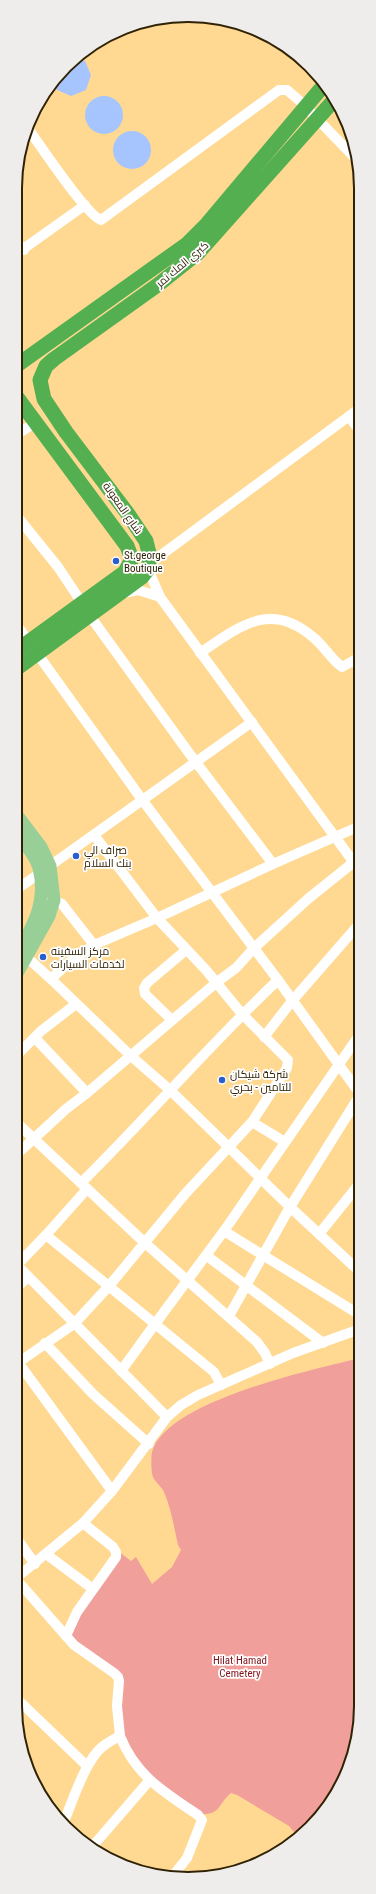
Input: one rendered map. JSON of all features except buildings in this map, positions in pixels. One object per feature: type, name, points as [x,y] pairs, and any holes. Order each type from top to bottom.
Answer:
[{"type":"highway","name":"كبري المك نمر","points":[[22,361],[34,354],[187,244],[206,225],[288,125],[321,88]]},
{"type":"highway","name":"كبري المك نمر","points":[[42,392],[40,380],[50,362],[159,284],[198,253],[331,103]]},
{"type":"highway","points":[[22,401],[28,404],[34,402],[39,398],[42,392]]},
{"type":"highway","name":"شارع المعونة","points":[[22,650],[33,647],[90,616],[142,578],[149,566],[150,550],[146,541],[128,514],[55,415],[42,392]]},
{"type":"highway","name":"شارع المعونة","points":[[22,403],[131,554],[131,564],[125,572],[82,603],[33,647],[22,661]]},
{"type":"main road","points":[[22,822],[41,847],[45,870],[54,900],[49,916],[22,952]]},
{"type":"main road","points":[[22,840],[36,861],[45,870]]},
{"type":"main road","points":[[22,951],[38,915],[45,870]]},
{"type":"street","points":[[32,133],[85,205],[97,219],[101,220],[278,90],[287,90],[301,102],[350,153]]},
{"type":"street","points":[[22,251],[85,205]]},
{"type":"street","points":[[22,1149],[66,1109],[131,1056],[217,982],[236,968],[254,948],[309,898],[354,862],[160,597],[149,566],[354,412]]},
{"type":"street","points":[[349,416],[354,423]]},
{"type":"street","points":[[22,431],[36,422]]},
{"type":"street","points":[[22,522],[58,567],[82,603]]},
{"type":"street","points":[[120,594],[138,590],[160,597]]},
{"type":"street","points":[[90,616],[273,864]]},
{"type":"street","points":[[200,653],[237,628],[256,620],[269,618],[284,619],[300,626],[342,666],[354,660]]},
{"type":"street","points":[[22,632],[143,801],[278,980],[354,1086]]},
{"type":"street","points":[[22,886],[252,722]]},
{"type":"street","points":[[51,979],[67,964],[94,945],[354,829]]},
{"type":"street","points":[[22,1357],[74,1324],[109,1286],[185,1194],[252,1122],[287,1068],[288,1060],[242,1014],[217,982],[157,918],[94,835]]},
{"type":"street","points":[[42,894],[62,904],[94,945]]},
{"type":"street","points":[[264,1037],[292,1001],[354,930]]},
{"type":"street","points":[[172,1020],[145,994],[144,988],[147,983],[186,950]]},
{"type":"street","points":[[22,957],[51,979],[131,1056],[170,1090],[290,1207],[354,1266]]},
{"type":"street","points":[[22,1258],[46,1235],[112,1153],[242,1014],[278,980]]},
{"type":"street","points":[[22,1050],[76,1004]]},
{"type":"street","points":[[35,1038],[87,1093]]},
{"type":"street","points":[[121,1371],[207,1256],[354,1043]]},
{"type":"street","points":[[230,1316],[264,1257],[290,1207],[354,1104]]},
{"type":"street","points":[[252,1122],[285,1142]]},
{"type":"street","points":[[22,1128],[145,1243],[230,1316],[257,1342],[265,1353],[270,1364]]},
{"type":"street","points":[[319,1234],[354,1190]]},
{"type":"street","points":[[224,1231],[354,1311]]},
{"type":"street","points":[[46,1235],[214,1372],[221,1384]]},
{"type":"street","points":[[207,1256],[323,1343]]},
{"type":"street","points":[[22,1270],[167,1417]]},
{"type":"street","points":[[22,1283],[28,1277]]},
{"type":"street","points":[[22,1574],[83,1523],[112,1491],[149,1444],[167,1417],[181,1405],[221,1384],[293,1353],[354,1331]]},
{"type":"street","points":[[46,1342],[93,1394],[149,1444]]},
{"type":"street","points":[[22,1367],[112,1491]]},
{"type":"street","points":[[66,1636],[77,1612],[116,1557],[116,1552],[113,1547],[83,1523]]},
{"type":"street","points":[[22,1546],[35,1564]]},
{"type":"street","points":[[46,1554],[93,1589]]},
{"type":"street","points":[[22,1587],[74,1645],[118,1677],[117,1706],[120,1736],[133,1761],[149,1781],[198,1815],[202,1820],[187,1858],[176,1872]]},
{"type":"street","points":[[22,1704],[87,1766]]},
{"type":"street","points":[[66,1818],[87,1766],[102,1747],[120,1736]]},
{"type":"street","points":[[95,1843],[149,1781]]},
{"type":"green space","name":"Hilat Hamad Cemetery","points":[[354,1360],[354,1717],[351,1738],[345,1759],[332,1789],[320,1807],[295,1833],[289,1826],[237,1795],[231,1793],[215,1811],[205,1814],[197,1814],[146,1779],[121,1742],[121,1675],[69,1639],[67,1622],[118,1551],[131,1561],[136,1557],[152,1584],[172,1567],[181,1550],[178,1545],[166,1498],[163,1490],[154,1479],[152,1472],[152,1452],[163,1434],[184,1417],[211,1403],[243,1390]]},
{"type":"water","points":[[82,60],[85,61],[91,75],[86,90],[71,96],[57,90],[56,87],[63,79]]},
{"type":"water","points":[[100,96],[108,96],[118,101],[122,108],[122,122],[118,129],[108,134],[100,134],[90,129],[88,126],[85,119],[85,111],[90,101],[93,99]]},
{"type":"water","points":[[128,131],[136,131],[146,136],[150,143],[150,157],[146,164],[136,169],[128,169],[118,164],[116,161],[113,154],[113,146],[118,136],[121,134]]},
{"type":"place","name":"St.george Boutique","points":[[116,561]]},
{"type":"place","name":"صراف الي بنك السلام","points":[[76,856]]},
{"type":"place","name":"مركز السفينه لخدمات السيارات","points":[[43,957]]},
{"type":"place","name":"شركة شيكان للتامين - بحري","points":[[222,1080]]}]
